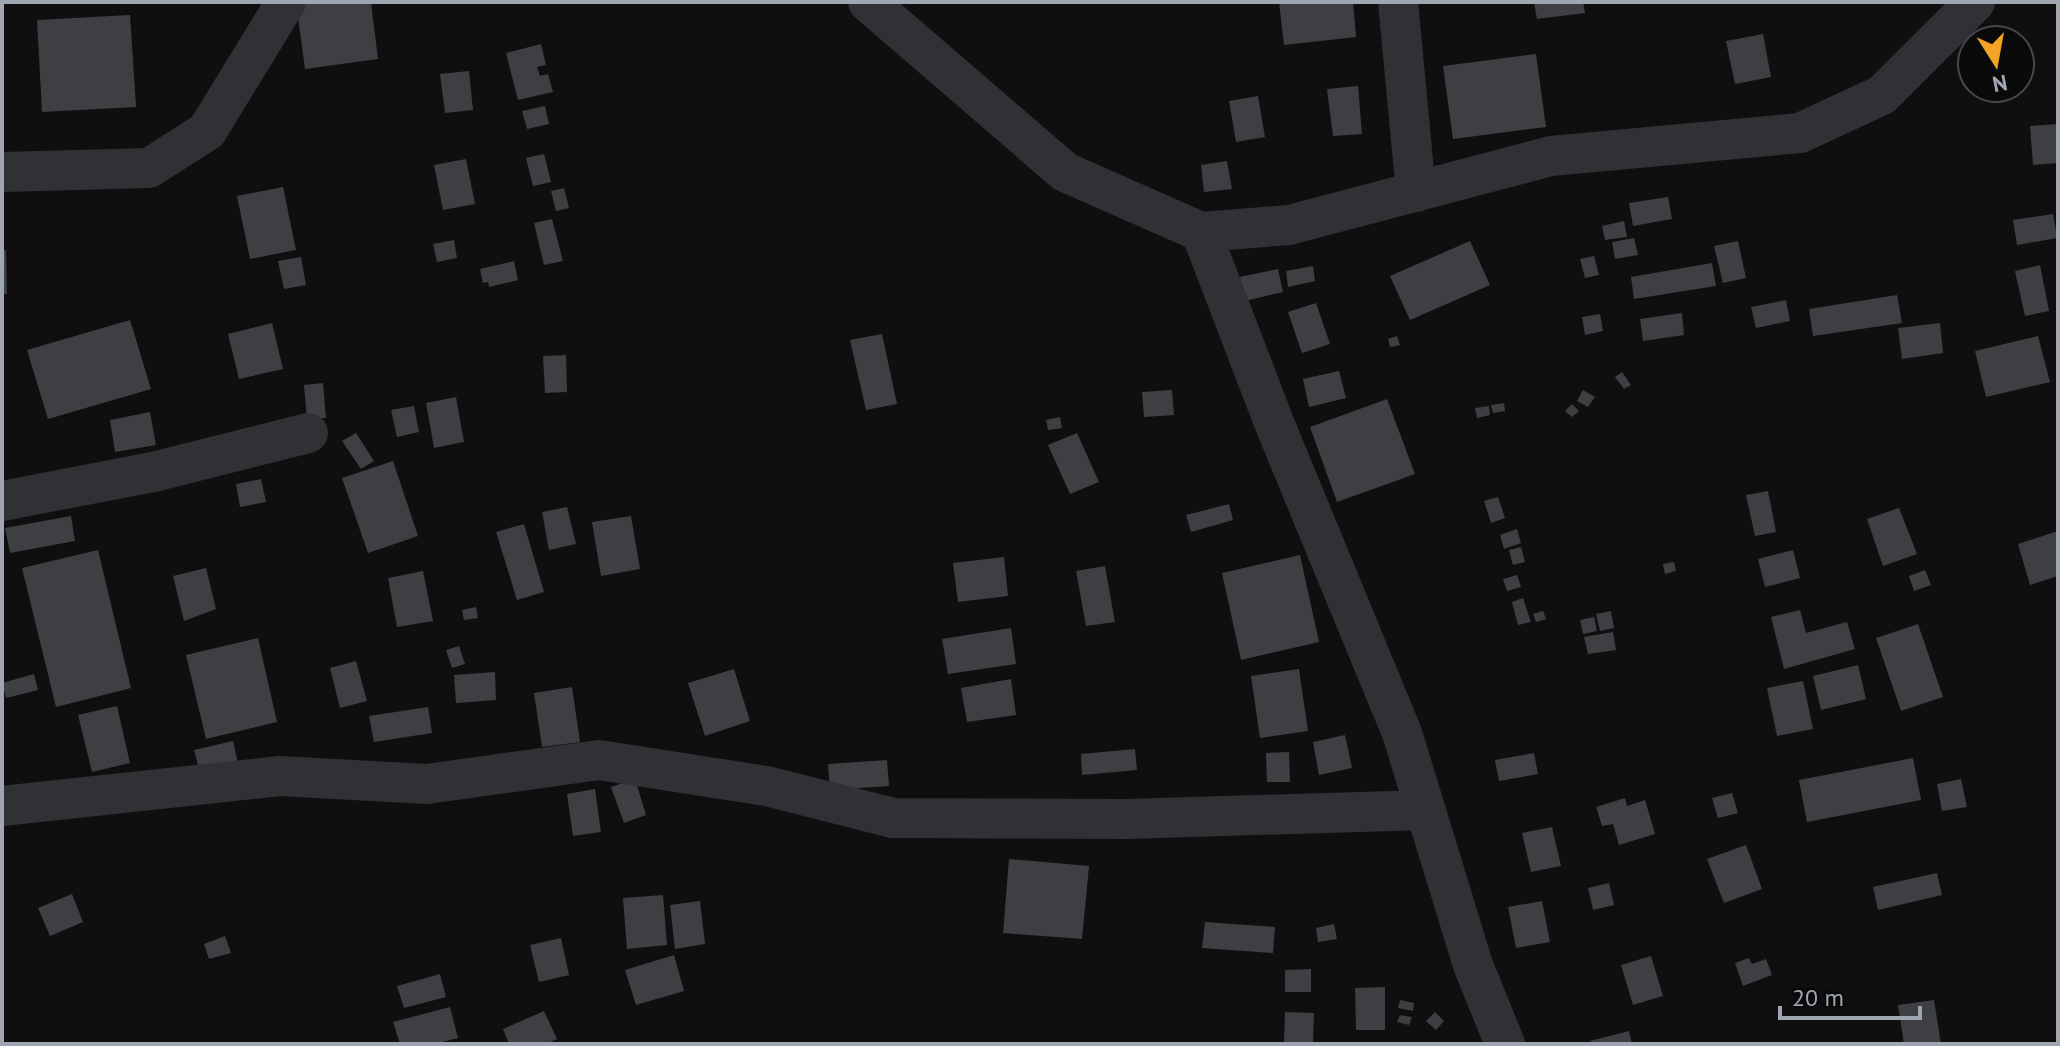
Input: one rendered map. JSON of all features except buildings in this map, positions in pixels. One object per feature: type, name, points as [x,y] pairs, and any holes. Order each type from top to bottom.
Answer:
[{"type":"street","points":[[2,172],[149,168],[207,131],[286,2]]},
{"type":"street","points":[[868,2],[1065,172],[1201,232],[1289,225],[1551,156],[1800,133],[1882,95],[1975,2]]},
{"type":"street","points":[[1398,2],[1416,192]]},
{"type":"street","points":[[1201,232],[1275,425],[1402,733],[1473,965],[1505,1044]]},
{"type":"street","points":[[2,501],[153,472],[308,433]]},
{"type":"street","points":[[2,806],[280,776],[427,784],[599,760],[766,786],[893,818],[1126,819],[1425,810]]}]
